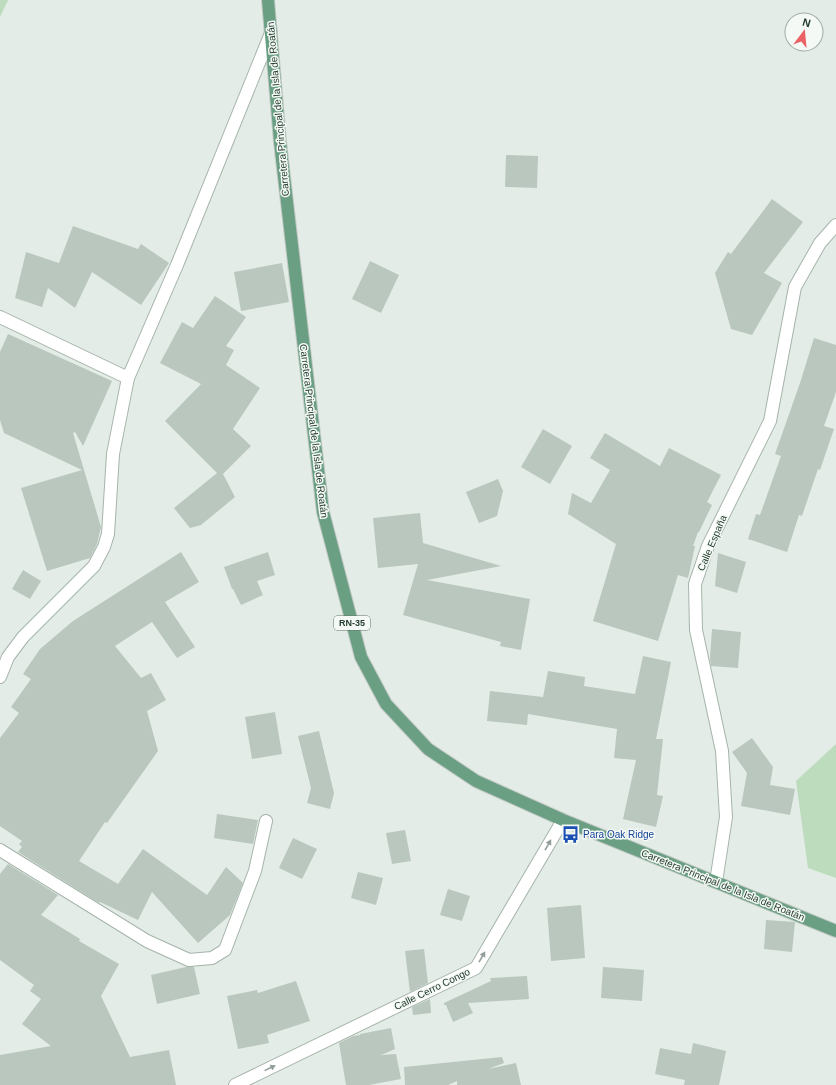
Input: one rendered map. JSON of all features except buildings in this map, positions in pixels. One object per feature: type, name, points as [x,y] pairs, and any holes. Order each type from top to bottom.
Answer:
[{"type":"main road","name":"Carretera Principal de la Isla de Roatán","points":[[268,0],[280,142],[323,512],[361,657],[386,704],[428,749],[476,781],[563,820],[836,931]]},
{"type":"street","points":[[0,677],[8,657],[23,637],[94,566],[104,547],[108,534],[113,454],[128,378],[177,265],[271,33]]},
{"type":"street","name":"Calle España","points":[[716,882],[726,817],[722,751],[696,630],[695,584],[708,546],[770,421],[796,287],[820,243],[836,225]]},
{"type":"street","points":[[0,317],[128,378]]},
{"type":"street","name":"Calle Cerro Congo","points":[[235,1085],[476,968],[563,820]]},
{"type":"street","points":[[0,850],[147,941],[189,960],[212,958],[225,950],[255,871],[266,821]]},
{"type":"green space","points":[[0,0],[8,0],[0,17]]},
{"type":"green space","points":[[836,744],[836,878],[808,868],[796,781]]},
{"type":"place","name":"Para Oak Ridge","points":[[570,834]]}]
